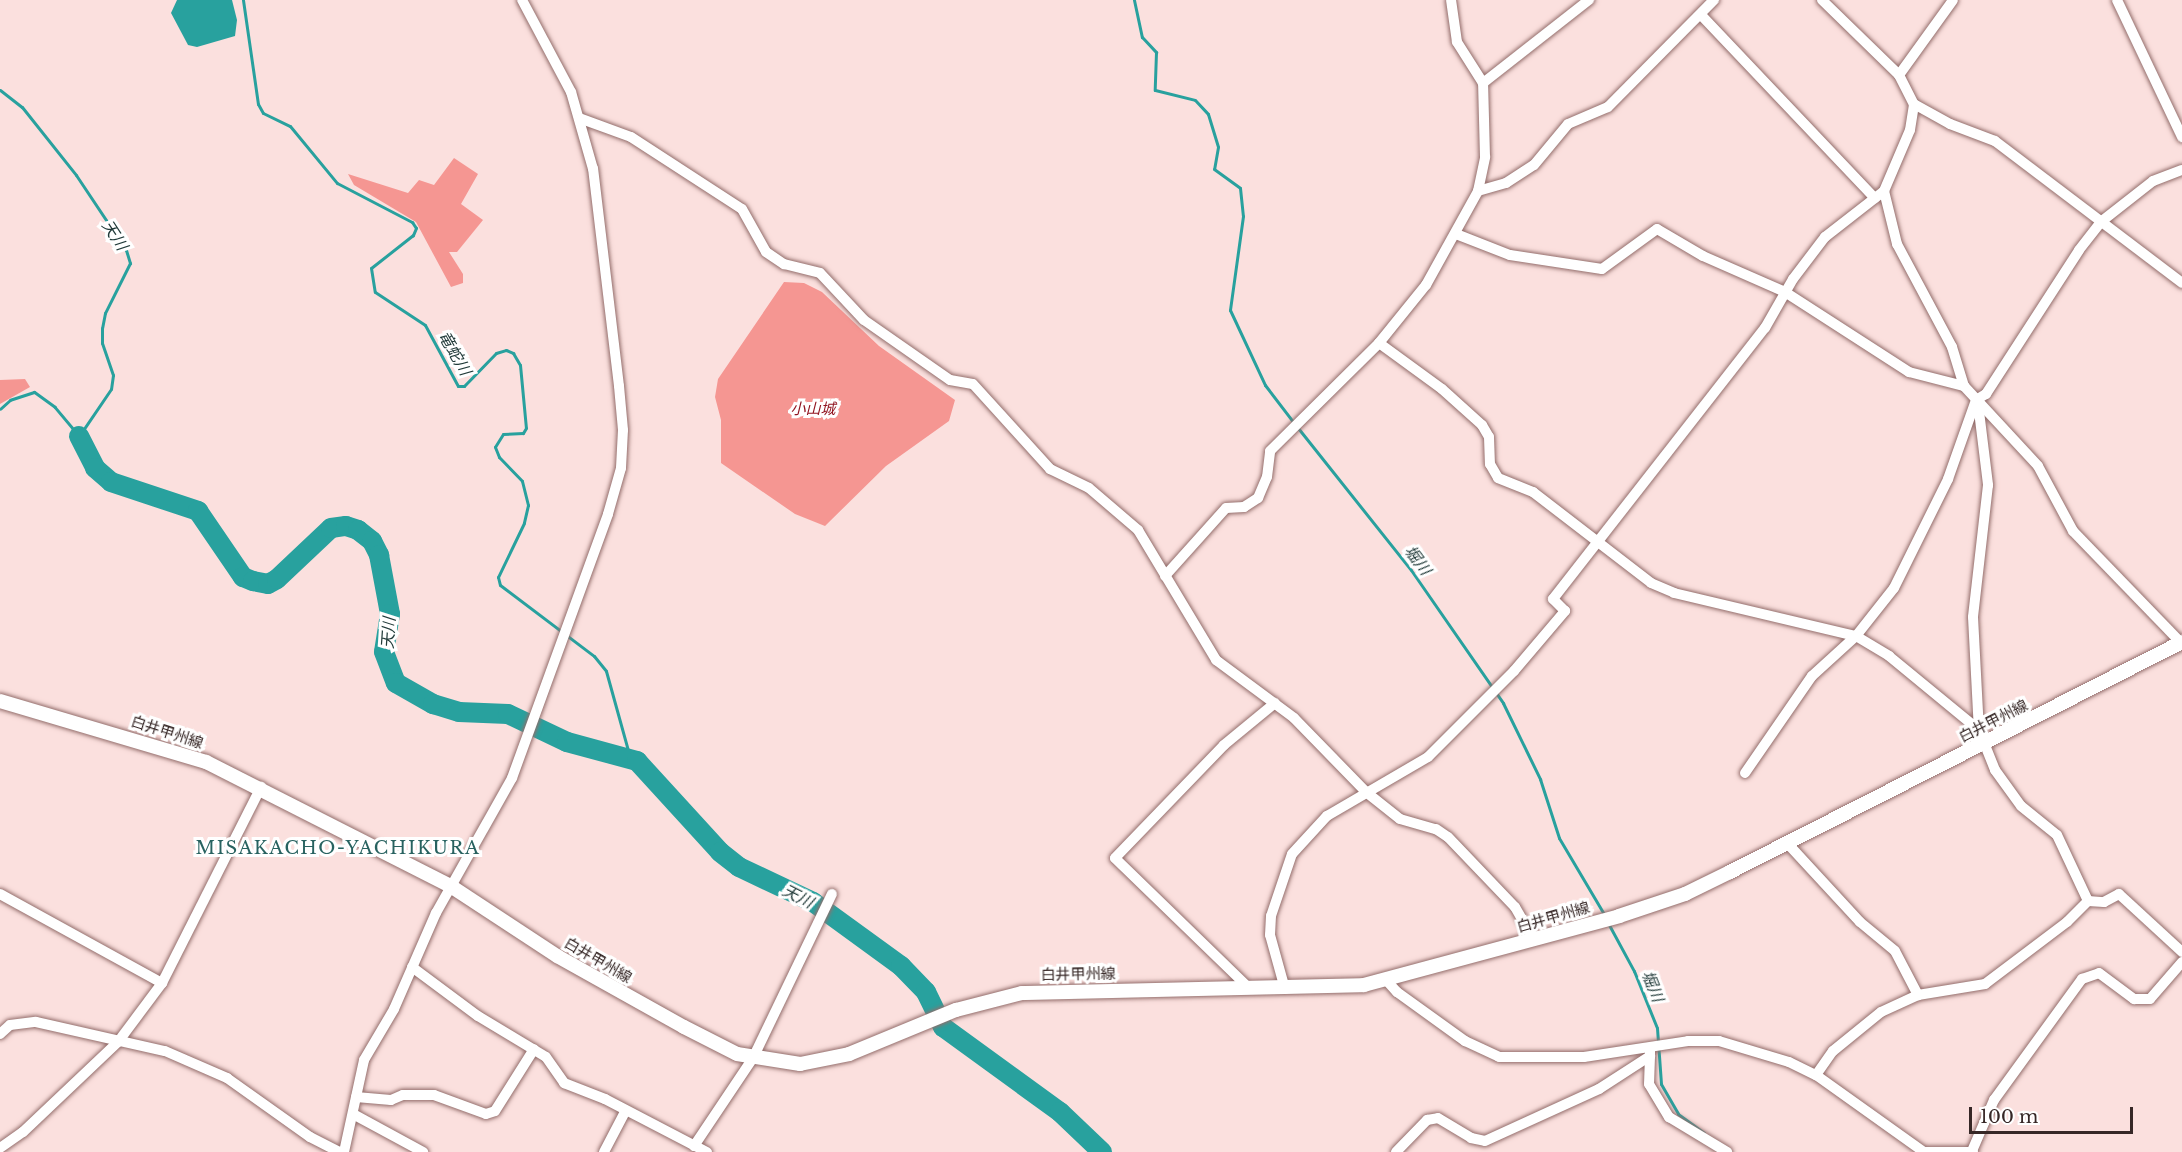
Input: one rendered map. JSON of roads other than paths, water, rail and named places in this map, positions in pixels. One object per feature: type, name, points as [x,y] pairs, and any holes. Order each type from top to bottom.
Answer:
[{"type":"main road","name":"白井甲州線","points":[[0,701],[170,749],[261,787],[452,887],[567,962],[684,1027],[753,1058],[800,1064],[822,1061],[956,1010],[1022,993],[1285,989],[1387,981],[1607,919],[1685,894],[1788,844],[1981,737],[2181,643]]},
{"type":"street","points":[[344,1152],[364,1060],[394,1010],[412,967],[452,887],[495,814],[537,715],[616,490],[623,430],[594,179],[571,93],[522,0]]},
{"type":"street","points":[[1165,576],[1226,508],[1244,507],[1258,498],[1267,477],[1270,451],[1378,343],[1426,285],[1478,191],[1485,157],[1483,83],[1457,42],[1452,0]]},
{"type":"street","points":[[1483,83],[1589,0]]},
{"type":"street","points":[[1478,191],[1506,183],[1534,165],[1568,124],[1608,107],[1702,16],[1714,0]]},
{"type":"street","points":[[1822,0],[1899,75],[1914,104],[1950,124],[1995,141],[2182,283]]},
{"type":"street","points":[[1899,75],[1953,0]]},
{"type":"street","points":[[2117,0],[2182,137]]},
{"type":"street","points":[[1702,16],[1879,194],[1897,244],[1952,347],[1964,386],[2038,466],[2073,531],[2181,643]]},
{"type":"street","points":[[1285,989],[1270,935],[1271,916],[1292,854],[1327,816],[1428,757],[1496,689],[1564,611],[1552,599],[1765,328],[1785,292],[1825,237],[1879,194],[1910,130],[1914,104]]},
{"type":"street","points":[[579,118],[631,137],[742,210],[765,252],[784,264],[820,273],[864,320],[950,380],[973,384],[1050,469],[1089,488],[1138,530],[1216,660],[1294,718],[1366,792],[1400,819],[1436,830],[1448,837],[1515,907],[1533,940]]},
{"type":"street","points":[[1745,773],[1812,676],[1856,636],[1894,588],[1948,479],[1977,402],[1986,394],[2079,250],[2102,221],[2153,181],[2182,170]]},
{"type":"street","points":[[1456,234],[1510,255],[1602,269],[1657,229],[1702,256],[1785,292],[1909,372],[1964,386]]},
{"type":"street","points":[[1378,343],[1442,389],[1482,425],[1489,437],[1490,464],[1498,478],[1533,492],[1599,540],[1651,583],[1674,593],[1856,636],[1889,656],[1981,737]]},
{"type":"street","points":[[1977,402],[1988,485],[1973,617],[1981,737],[1995,770],[2021,806],[2057,835],[2088,901]]},
{"type":"street","points":[[1250,988],[1115,858],[1224,745],[1275,704]]},
{"type":"street","points":[[0,1148],[23,1132],[118,1042],[162,983],[261,787]]},
{"type":"street","points":[[1788,844],[1860,922],[1895,951],[1918,995]]},
{"type":"street","points":[[0,894],[162,983]]},
{"type":"street","points":[[412,967],[546,1057],[564,1083],[626,1110],[701,1150],[753,1058],[832,894]]},
{"type":"street","points":[[1815,1075],[1833,1051],[1865,1024],[1918,995],[1985,984],[2067,922],[2088,901],[2104,902],[2119,894],[2182,952]]},
{"type":"street","points":[[1396,1152],[1427,1120],[1438,1118],[1471,1138],[1485,1141],[1599,1089],[1651,1052],[1668,1045],[1719,1041],[1789,1062],[1815,1075],[1924,1152],[1973,1152],[1994,1100],[2082,979],[2099,973],[2133,999],[2150,999],[2182,962]]},
{"type":"street","points":[[1387,981],[1396,992],[1471,1045],[1499,1057],[1542,1059],[1651,1052]]},
{"type":"street","points":[[0,1034],[10,1025],[36,1022],[165,1051],[211,1068],[310,1137],[339,1152]]},
{"type":"street","points":[[356,1097],[391,1100],[404,1095],[434,1095],[486,1114],[495,1111],[534,1049]]},
{"type":"street","points":[[1651,1052],[1649,1083],[1669,1117],[1726,1152]]},
{"type":"street","points":[[604,1152],[626,1110]]},
{"type":"street","points":[[353,1114],[423,1152]]},
{"type":"water","points":[[177,0],[232,0],[237,20],[235,36],[197,47],[188,45],[171,13]]},
{"type":"waterway","name":"竜蛇川","points":[[243,0],[258,104],[263,113],[290,126],[337,183],[412,222],[416,228],[413,235],[371,268],[375,292],[425,325],[458,386],[464,386],[496,353],[506,350],[513,353],[520,365],[526,428],[523,433],[503,434],[495,447],[499,457],[522,481],[528,505],[524,523],[498,577],[500,585],[594,656],[606,671],[631,761]]},
{"type":"waterway","name":"堀川","points":[[1134,0],[1142,37],[1156,52],[1155,90],[1195,100],[1208,114],[1218,147],[1214,169],[1240,188],[1243,216],[1230,310],[1265,385],[1294,423]]},
{"type":"waterway","name":"天川","points":[[0,90],[22,107],[76,175],[126,250],[130,263],[105,313],[102,328],[102,343],[113,375],[111,389],[79,436],[55,407],[34,392],[10,400],[0,409]]},
{"type":"waterway","name":"堀川","points":[[1298,428],[1411,570],[1503,703],[1540,779],[1559,838],[1604,914]]},
{"type":"waterway","name":"天川","points":[[79,436],[95,468],[111,482],[198,511],[243,577],[253,581],[268,584],[277,579],[331,528],[346,526],[358,530],[372,541],[379,555],[390,614],[384,652],[396,683],[433,704],[459,712],[508,714],[567,742],[637,761],[720,852],[739,867],[813,902],[901,966],[926,992],[943,1027],[1060,1112],[1102,1152]]},
{"type":"waterway","name":"堀川","points":[[1608,923],[1634,971],[1657,1028],[1661,1084],[1678,1114],[1704,1133]]},
{"type":"district","name":"MISAKACHO-YACHIKURA","points":[[338,848]]},
{"type":"park label","name":"小山城","points":[[813,409]]}]
